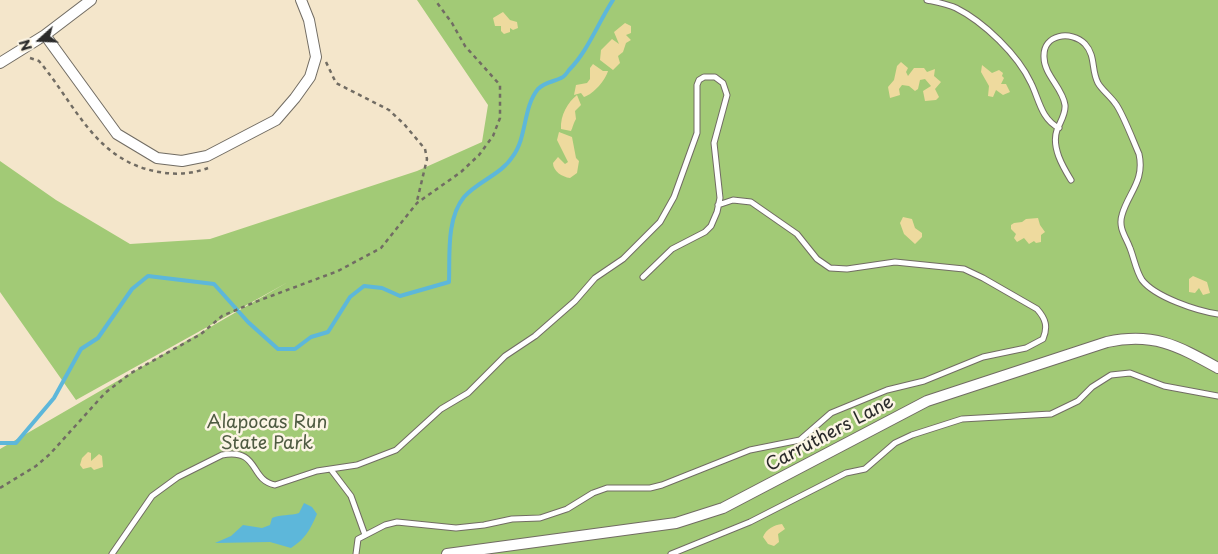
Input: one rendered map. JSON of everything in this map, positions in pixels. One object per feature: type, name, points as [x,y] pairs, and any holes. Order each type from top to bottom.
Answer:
[{"type":"street","points":[[0,64],[45,35],[91,0]]},
{"type":"street","points":[[45,35],[117,134],[157,158],[182,161],[207,156],[276,120],[295,98],[310,77],[316,57],[309,20],[301,0]]},
{"type":"street","name":"Carruthers Lane","points":[[448,554],[676,523],[723,508],[927,401],[1107,342],[1129,338],[1163,341],[1218,368]]},
{"type":"lane","points":[[927,0],[957,8],[1006,46],[1031,83],[1042,110],[1050,122],[1059,128]]},
{"type":"lane","points":[[1071,180],[1060,160],[1056,139],[1065,106],[1045,65],[1044,54],[1046,46],[1055,38],[1072,35],[1080,39],[1091,52],[1096,80],[1118,107],[1138,154],[1140,162],[1138,182],[1125,205],[1120,222],[1141,278],[1156,291],[1187,306],[1218,314]]},
{"type":"lane","points":[[112,554],[152,496],[178,477],[222,454],[230,453],[247,458],[253,462],[261,478],[275,485],[317,471],[332,471],[374,459],[404,444],[442,409],[468,392],[505,356],[534,336],[575,301],[595,278],[623,259],[654,227],[667,211],[674,197],[697,133],[697,85],[699,80],[710,76],[719,79],[727,95],[715,133],[714,143],[719,188],[718,205],[711,226],[705,232],[672,249],[644,277]]},
{"type":"lane","points":[[356,554],[358,539],[385,524],[397,522],[456,528],[484,526],[512,519],[540,518],[567,509],[593,493],[606,488],[650,488],[662,485],[750,450],[800,440],[830,413],[887,390],[924,381],[983,357],[1026,348],[1043,339],[1046,325],[1042,314],[1037,309],[974,273],[950,266],[895,262],[847,269],[830,268],[817,259],[797,234],[751,202],[733,200],[718,205]]},
{"type":"lane","points":[[671,554],[750,522],[795,497],[846,473],[865,469],[895,443],[912,435],[962,419],[1051,414],[1078,401],[1092,387],[1111,375],[1130,373],[1164,386],[1218,396]]},
{"type":"lane","points":[[332,471],[351,496],[365,535]]},
{"type":"path","points":[[0,488],[36,466],[50,454],[105,393],[131,373],[201,334],[230,313],[338,272],[381,248],[417,203],[461,172],[479,155],[493,136],[500,118],[500,85],[464,46],[452,23],[435,0]]},
{"type":"path","points":[[325,54],[326,62],[336,83],[389,110],[404,124],[425,149],[427,160],[417,203]]},
{"type":"path","points":[[30,58],[38,61],[92,134],[118,158],[148,170],[168,173],[185,174],[210,167]]},
{"type":"path","points":[[320,67],[326,62]]},
{"type":"green space","name":"Alapocas Run State Park","points":[[417,0],[1218,0],[1218,554],[0,554],[0,449],[288,282],[76,400],[0,292],[0,161],[56,200],[130,244],[210,239],[417,171],[482,142],[488,105]]},
{"type":"sand","points":[[503,12],[510,20],[517,22],[518,28],[513,30],[510,28],[510,32],[504,34],[501,31],[501,26],[495,26],[493,18]]},
{"type":"sand","points":[[625,23],[631,26],[631,33],[626,35],[631,40],[626,43],[623,52],[618,56],[620,63],[613,70],[600,60],[601,50],[612,39],[619,44],[614,32]]},
{"type":"sand","points":[[901,62],[908,68],[906,72],[908,76],[914,68],[924,68],[927,72],[935,69],[934,76],[941,82],[935,89],[939,97],[936,100],[925,101],[923,91],[931,86],[925,79],[920,80],[918,89],[915,91],[909,86],[902,85],[899,89],[900,95],[890,98],[888,87],[894,80],[897,66]]},
{"type":"sand","points":[[593,64],[603,71],[608,71],[605,78],[588,95],[584,97],[581,93],[574,95],[576,85],[587,83],[590,79],[590,68]]},
{"type":"sand","points":[[982,65],[992,73],[999,70],[1003,73],[1002,76],[1004,78],[1001,84],[1006,84],[1010,92],[1003,95],[996,90],[993,97],[988,96],[989,86],[981,72]]},
{"type":"sand","points":[[577,95],[581,105],[575,111],[576,119],[571,131],[561,129],[565,109]]},
{"type":"sand","points":[[559,132],[572,137],[576,158],[579,161],[577,173],[570,178],[558,173],[553,166],[558,157],[565,164],[568,162],[557,140]]},
{"type":"sand","points":[[903,217],[912,219],[915,228],[922,233],[922,237],[915,244],[904,234],[900,223]]},
{"type":"sand","points":[[1038,218],[1045,232],[1041,235],[1041,242],[1036,243],[1034,241],[1029,244],[1024,238],[1017,242],[1014,238],[1016,234],[1011,229],[1011,225],[1026,219]]},
{"type":"sand","points":[[1193,276],[1207,282],[1210,293],[1203,295],[1199,288],[1195,293],[1189,292],[1189,279]]},
{"type":"sand","points":[[88,452],[91,453],[91,461],[99,454],[102,456],[103,467],[94,470],[91,467],[83,469],[80,465],[82,458]]},
{"type":"sand","points":[[782,524],[785,529],[778,534],[779,542],[774,546],[768,544],[763,537],[764,534],[776,525]]},
{"type":"water","points":[[304,503],[312,507],[317,514],[307,534],[291,548],[270,542],[215,543],[231,536],[243,525],[262,528],[270,525],[272,518],[299,513]]},
{"type":"waterway","points":[[0,443],[16,443],[54,398],[81,349],[98,338],[132,289],[148,276],[214,284],[248,322],[278,349],[295,349],[311,337],[328,332],[350,297],[364,286],[382,288],[400,296],[449,282],[450,238],[458,206],[470,191],[508,163],[521,140],[533,96],[543,85],[563,77],[576,62],[613,0]]}]
